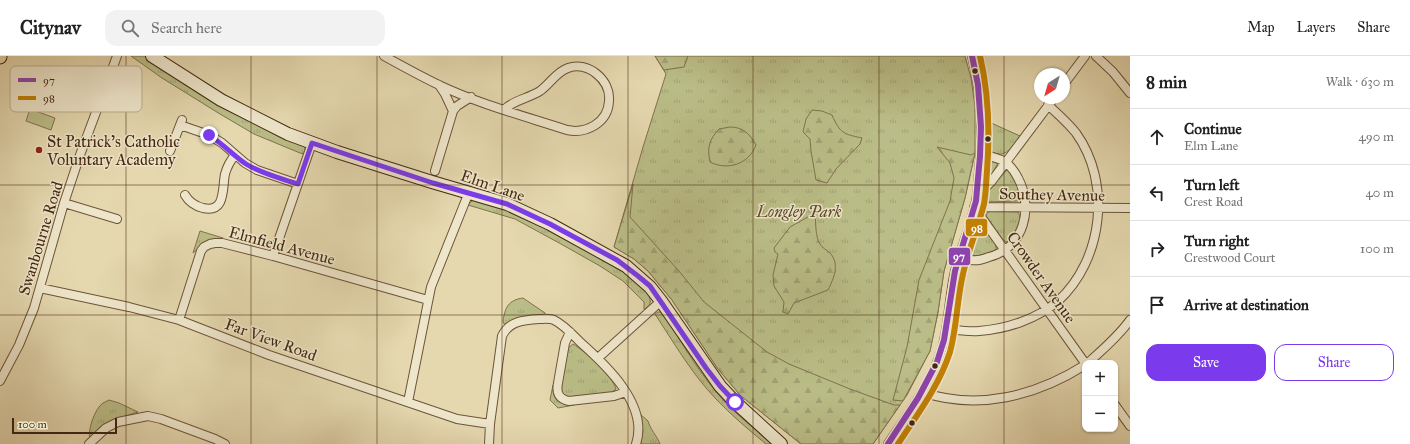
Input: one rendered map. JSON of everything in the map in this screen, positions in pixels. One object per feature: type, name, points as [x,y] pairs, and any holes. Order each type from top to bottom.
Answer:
[{"type":"street","name":"Swanbourne Road","points":[[113,66],[117,56]]},
{"type":"street","name":"Elm Lane","points":[[152,56],[221,100],[267,124],[312,143],[433,183],[507,204],[530,214],[610,256],[650,286],[720,386],[735,402],[781,444]]},
{"type":"street","points":[[384,56],[440,85],[471,97],[505,109],[567,130],[582,131],[594,126],[608,109],[609,93],[602,79],[590,69],[584,67],[569,67],[562,70],[541,90],[521,101],[512,103],[505,109]]},
{"type":"street","points":[[888,444],[922,392],[935,367],[942,349],[951,286],[974,207],[977,192],[982,115],[980,92],[972,56]]},
{"type":"street","points":[[1070,76],[1085,56]]},
{"type":"street","points":[[1096,56],[1127,83],[1130,93]]},
{"type":"street","points":[[440,85],[453,112]]},
{"type":"street","points":[[435,171],[453,112],[457,106],[471,97]]},
{"type":"street","points":[[977,192],[985,188],[991,182],[1049,104]]},
{"type":"street","points":[[946,329],[979,331],[1008,327],[1033,317],[1058,301],[1077,278],[1085,264],[1093,243],[1097,226],[1098,192],[1094,172],[1086,152],[1076,134],[1053,104]]},
{"type":"street","name":"Swanbourne Road","points":[[0,381],[19,345],[34,308],[64,203],[96,112]]},
{"type":"street","points":[[170,151],[181,122],[222,143],[245,163],[256,170],[298,184]]},
{"type":"street","points":[[273,256],[312,143]]},
{"type":"street","points":[[185,195],[187,199],[199,207],[211,208],[217,206],[223,194],[223,184],[227,168],[234,154]]},
{"type":"street","points":[[959,256],[971,260],[996,255],[1015,241],[1022,229],[1025,218],[1025,193],[1014,171],[1006,162],[980,154]]},
{"type":"street","points":[[408,402],[431,287],[469,192]]},
{"type":"street","points":[[64,203],[117,219]]},
{"type":"street","name":"Southey Avenue","points":[[974,207],[1130,208]]},
{"type":"street","name":"Crowder Avenue","points":[[974,207],[1048,308],[1083,360]]},
{"type":"street","name":"Elmfield Avenue","points":[[179,320],[204,247],[215,243],[222,243],[273,256],[428,300]]},
{"type":"street","name":"Far View Road","points":[[40,288],[129,307],[179,320],[269,355],[457,419],[490,424]]},
{"type":"street","points":[[598,358],[661,302]]},
{"type":"street","points":[[489,444],[500,343],[504,330],[521,320],[543,319],[553,320],[570,332],[598,358],[626,392],[634,405],[638,434],[636,444]]},
{"type":"street","points":[[1091,360],[1127,331],[1130,320]]},
{"type":"street","points":[[570,332],[565,343],[558,383],[557,390],[560,397],[569,401],[614,396],[626,392]]},
{"type":"street","points":[[922,392],[959,400],[975,401],[1002,399],[1022,394],[1058,381],[1082,366]]},
{"type":"street","points":[[1118,409],[1130,426]]},
{"type":"street","points":[[89,444],[106,428],[118,422],[148,416],[161,419],[225,444]]},
{"type":"green space","points":[[131,56],[145,56],[191,87],[305,146],[304,154],[254,134],[162,78]]},
{"type":"green space","name":"Longley Park","points":[[655,56],[965,56],[971,78],[975,107],[975,153],[965,198],[944,271],[930,351],[907,395],[873,444],[801,444],[741,396],[718,369],[672,300],[648,271],[634,259],[614,247],[666,74]]},
{"type":"green space","points":[[655,56],[688,56],[684,67],[664,70]]},
{"type":"green space","points":[[812,110],[822,111],[832,115],[837,126],[843,132],[862,138],[860,144],[836,169],[827,183],[816,180],[810,139],[803,132],[806,119]]},
{"type":"green space","points":[[29,112],[38,112],[55,118],[51,130],[26,121]]},
{"type":"green space","points":[[989,122],[1020,136],[1007,152],[998,154],[988,149]]},
{"type":"green space","points":[[730,127],[739,128],[749,134],[756,145],[753,152],[743,161],[731,166],[717,165],[710,162],[709,148],[711,140],[719,129]]},
{"type":"green space","points":[[937,147],[971,155],[975,153],[965,198],[944,271],[930,351],[903,401],[893,400],[907,347],[919,280],[950,201],[954,178],[950,163]]},
{"type":"green space","points":[[985,159],[998,163],[993,172],[983,182]]},
{"type":"green space","points":[[1007,170],[1018,184],[1021,194],[1020,198],[1018,201],[986,202],[984,195]]},
{"type":"green space","points":[[633,184],[630,217],[679,271],[704,302],[767,352],[789,364],[850,389],[894,405],[900,405],[873,444],[801,444],[741,396],[718,369],[672,300],[648,271],[634,259],[614,247]]},
{"type":"green space","points":[[474,199],[530,218],[603,258],[638,283],[648,294],[649,305],[644,309],[644,302],[623,281],[561,244],[515,219],[468,205]]},
{"type":"green space","points":[[990,211],[1018,212],[1020,215],[1018,229],[1013,237],[1006,242],[986,216]]},
{"type":"green space","points":[[815,213],[818,241],[833,257],[835,262],[834,276],[828,290],[794,303],[788,314],[783,312],[784,302],[774,286],[773,275],[778,254],[775,252],[774,248],[790,227]]},
{"type":"green space","points":[[977,221],[980,222],[996,245],[994,252],[977,256],[967,254],[965,251],[974,223]]},
{"type":"green space","points":[[200,231],[223,238],[204,243],[193,253]]},
{"type":"green space","points":[[523,298],[545,313],[545,315],[504,324],[504,316],[508,305],[518,299]]},
{"type":"green space","points":[[658,312],[664,314],[699,370],[715,391],[742,418],[773,444],[766,444],[760,439],[728,411],[707,389],[684,358],[655,314]]},
{"type":"green space","points":[[573,344],[604,370],[616,389],[611,393],[567,397],[563,395],[560,390],[567,349]]},
{"type":"green space","points":[[553,385],[556,394],[562,401],[574,405],[558,408],[550,400]]},
{"type":"green space","points":[[109,400],[138,412],[119,418],[90,439],[89,435],[91,425],[95,414],[103,403]]},
{"type":"green space","points":[[640,414],[648,421],[660,444],[641,444],[642,433],[639,416]]},
{"type":"transit line","name":"97","points":[[888,444],[918,398],[937,362],[944,340],[955,271],[976,201],[981,127],[978,85],[972,56]]},
{"type":"transit line","name":"98","points":[[898,444],[934,388],[950,352],[963,274],[984,204],[988,156],[988,127],[987,99],[980,56]]},
{"type":"place","name":"St Patrick's Catholic Voluntary Academy","points":[[39,150]]},
{"type":"route","points":[[209,135],[222,143],[245,163],[256,170],[298,184],[312,143],[433,183],[507,204],[550,224],[610,256],[626,266],[650,286],[706,368],[735,402]]}]
